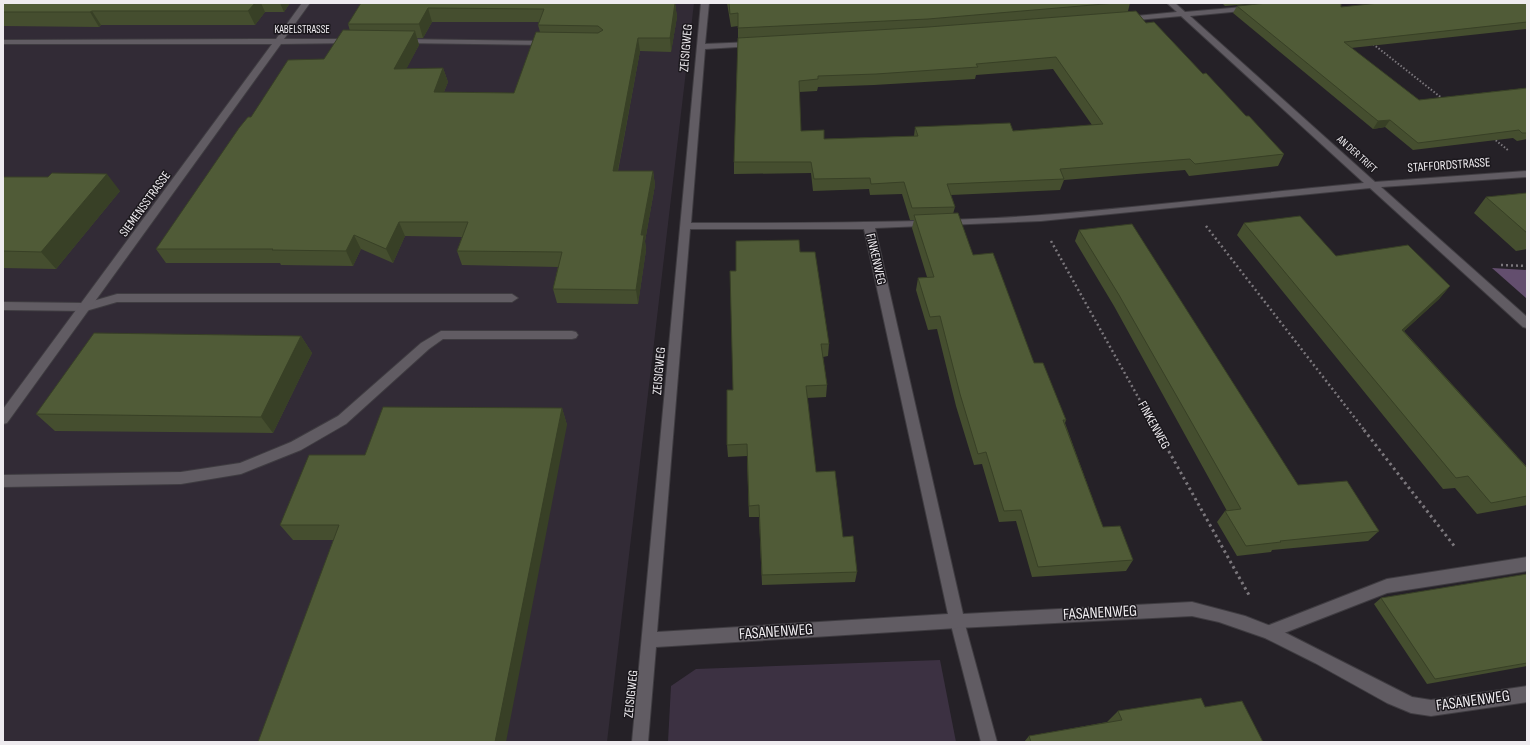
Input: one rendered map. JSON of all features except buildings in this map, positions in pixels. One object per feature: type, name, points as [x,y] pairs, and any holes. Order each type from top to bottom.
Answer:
[{"type":"street","name":"SIEMENSSTRASSE","points":[[3,419],[306,3]]},
{"type":"street","name":"ZEISIGWEG","points":[[640,742],[705,3]]},
{"type":"street","name":"AN DER TRIFT","points":[[1171,3],[1527,324]]},
{"type":"street","points":[[1120,19],[1260,7]]},
{"type":"street","name":"KABELSTRASSE","points":[[3,42],[279,40],[358,41]]},
{"type":"street","points":[[389,41],[553,43]]},
{"type":"street","points":[[700,47],[762,44]]},
{"type":"street","name":"STAFFORDSTRASSE","points":[[1373,184],[1443,177],[1527,174]]},
{"type":"street","name":"FINKENWEG","points":[[685,226],[869,226],[1038,218],[1190,205],[1373,184]]},
{"type":"street","name":"FINKENWEG","points":[[869,226],[957,620],[989,742]]},
{"type":"street","points":[[3,306],[86,307],[117,298],[512,298]]},
{"type":"street","points":[[3,481],[180,478],[242,468],[296,446],[342,420],[425,346],[441,335],[572,335]]},
{"type":"street","points":[[1269,632],[1388,586],[1527,564]]},
{"type":"street","name":"FASANENWEG","points":[[650,640],[957,620],[1192,609],[1218,613],[1269,632],[1393,697],[1411,704],[1431,708],[1527,694]]},
{"type":"path","points":[[1367,40],[1447,102]]},
{"type":"path","points":[[1490,136],[1515,155]]},
{"type":"path","points":[[1190,205],[1474,572]]},
{"type":"path","name":"FINKENWEG","points":[[1038,218],[1269,632]]},
{"type":"shaded area","points":[[3,3],[694,3],[607,742],[3,742]]},
{"type":"shaded area","points":[[1492,268],[1527,270],[1527,299]]},
{"type":"shaded area","points":[[940,660],[956,742],[668,742],[671,686],[696,669]]}]
